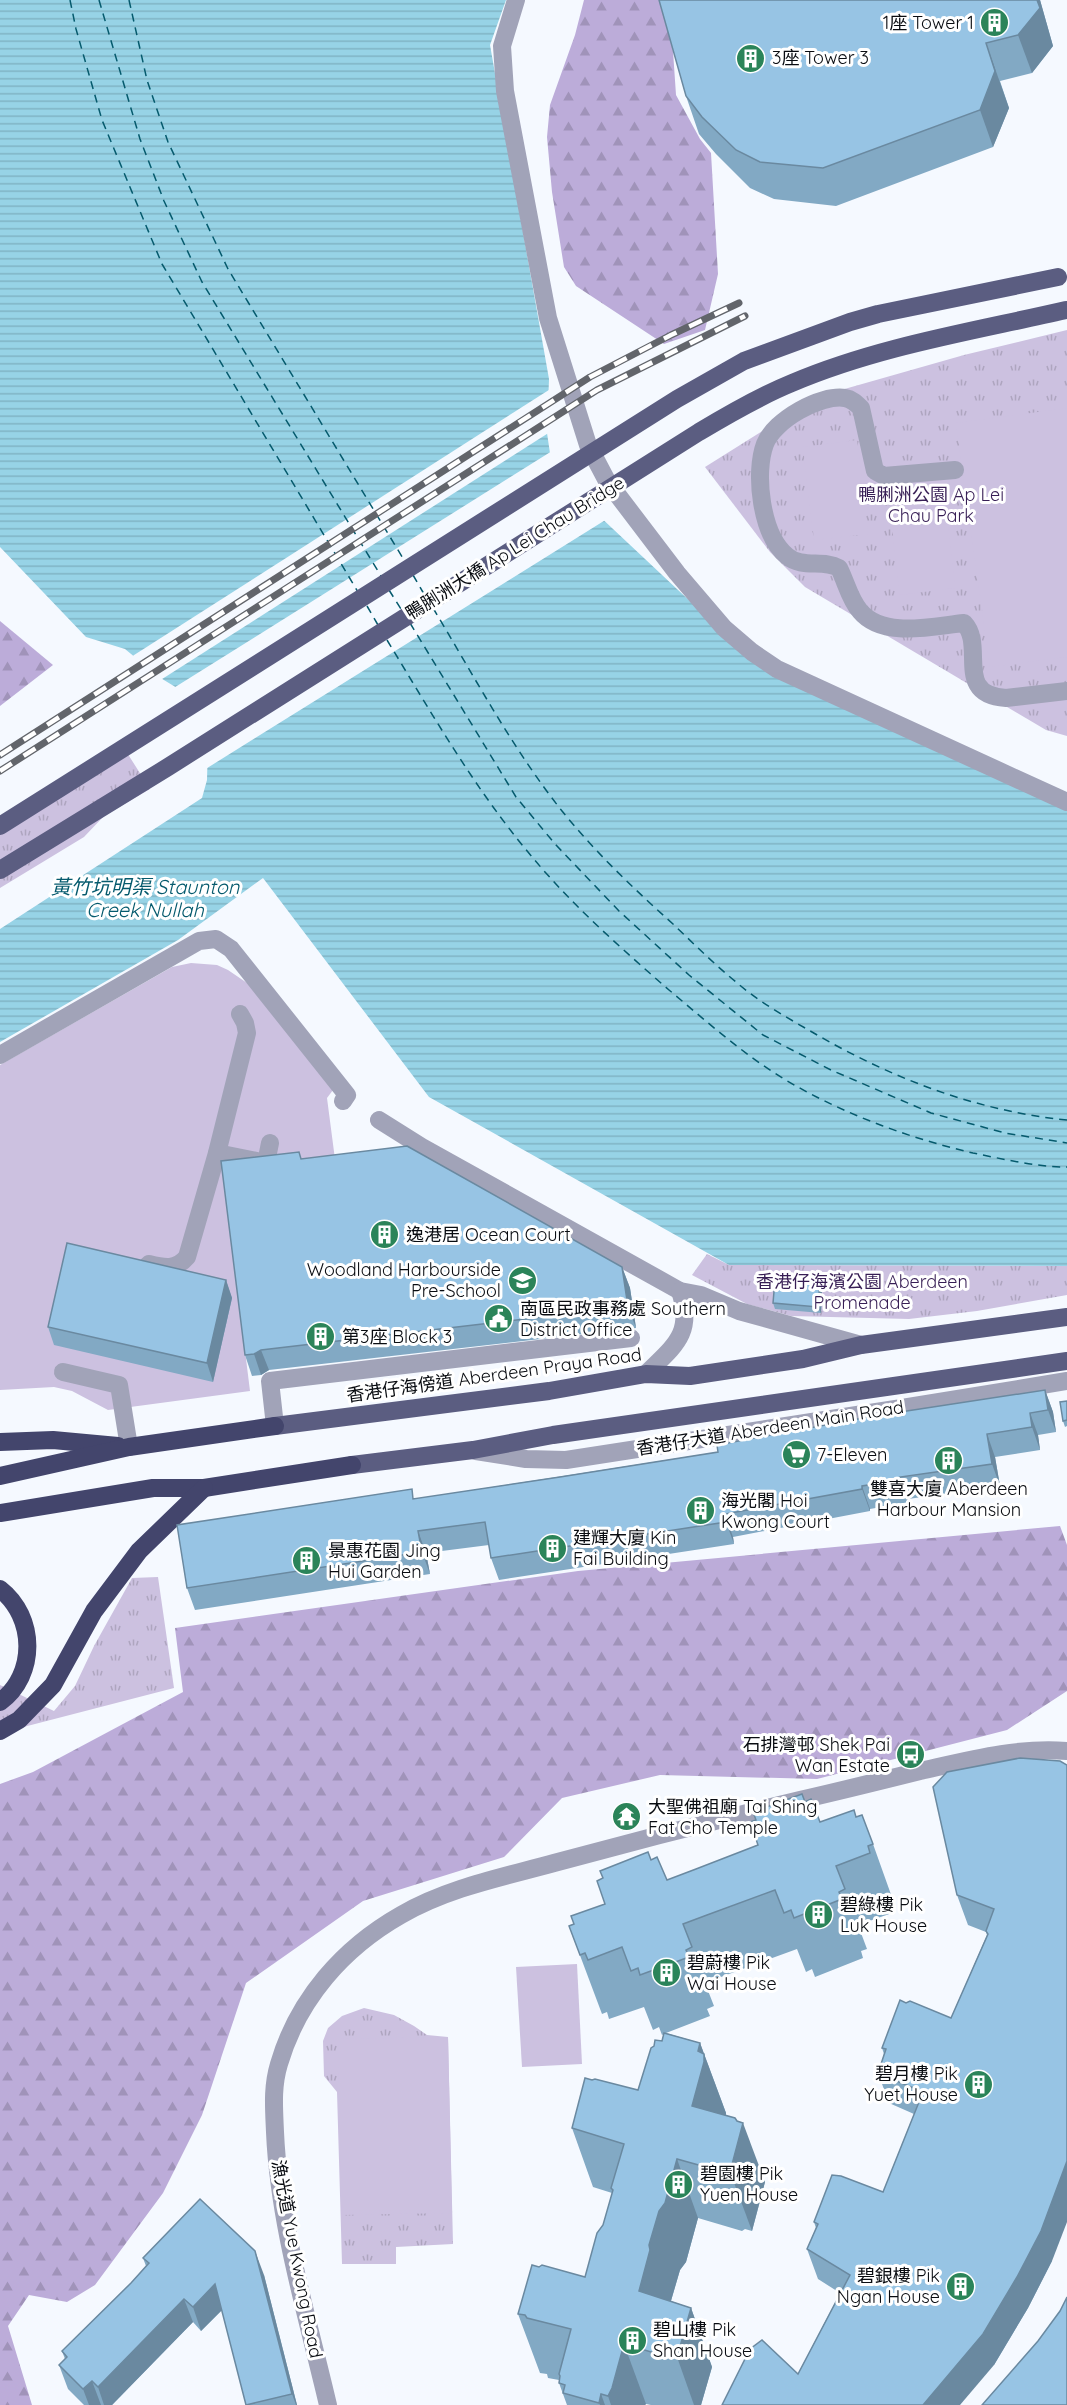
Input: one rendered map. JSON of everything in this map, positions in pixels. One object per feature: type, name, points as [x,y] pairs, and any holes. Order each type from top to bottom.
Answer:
[{"type":"highway","name":"香港仔海傍道 Aberdeen Praya Road","points":[[0,1476],[129,1447],[275,1426]]},
{"type":"highway","points":[[0,1442],[53,1440],[129,1447]]},
{"type":"highway","points":[[0,1513],[153,1488],[204,1488],[352,1465]]},
{"type":"highway","points":[[0,1731],[19,1720],[39,1702],[53,1685],[94,1611],[139,1551],[204,1488]]},
{"type":"highway","points":[[0,1589],[13,1603],[23,1620],[29,1647],[24,1673],[19,1683],[0,1702]]},
{"type":"main road","points":[[0,826],[678,399],[744,361],[813,334],[878,314],[1062,275]]},
{"type":"main road","name":"鴨脷洲大橋 Ap Lei Chau Bridge","points":[[0,870],[168,767],[699,432],[763,396],[794,382],[874,354],[1067,310]]},
{"type":"main road","name":"香港仔海傍道 Aberdeen Praya Road","points":[[275,1426],[549,1391],[646,1374],[690,1376],[803,1359],[861,1345],[1067,1317]]},
{"type":"main road","points":[[352,1465],[472,1450],[554,1435],[1067,1361]]},
{"type":"street","points":[[516,0],[502,46],[507,102],[548,318],[584,435],[607,481],[683,581],[724,628],[752,652],[777,669],[1067,802]]},
{"type":"street","points":[[955,470],[884,476],[875,471],[861,408],[853,400],[830,398],[803,408],[781,424],[765,442],[759,473],[760,494],[775,542],[782,552],[797,562],[834,565],[839,568],[860,612],[874,623],[903,628],[964,623],[971,635],[973,678],[981,689],[999,698],[1067,691]]},
{"type":"street","points":[[0,1055],[199,941],[216,939],[225,942],[231,949],[345,1098]]},
{"type":"street","points":[[130,1259],[165,1268],[182,1263],[187,1257],[217,1153],[247,1033],[240,1014]]},
{"type":"street","points":[[379,1120],[422,1148],[680,1291],[701,1295],[739,1311],[861,1345]]},
{"type":"street","points":[[217,1153],[266,1163],[270,1143]]},
{"type":"street","points":[[646,1374],[675,1346],[681,1336],[686,1308],[680,1291]]},
{"type":"street","name":"香港仔海傍道 Aberdeen Praya Road","points":[[275,1426],[270,1381],[631,1338]]},
{"type":"street","points":[[63,1372],[118,1385],[129,1447]]},
{"type":"street","name":"香港仔大道 Aberdeen Main Road","points":[[472,1450],[526,1459],[566,1460],[1067,1381]]},
{"type":"street","name":"漁光道 Yue Kwong Road","points":[[328,2405],[294,2259],[276,2163],[273,2088],[286,2043],[303,2009],[325,1977],[353,1948],[384,1925],[417,1906],[494,1879],[711,1822],[968,1760],[1032,1750],[1067,1751]]},
{"type":"green space","points":[[584,0],[662,0],[673,51],[676,95],[700,139],[711,153],[718,274],[705,330],[664,344],[576,286],[564,267],[552,192],[547,137],[550,105],[575,35]]},
{"type":"green space","name":"鴨脷洲公園 Ap Lei Chau Park","points":[[1067,330],[1067,736],[1046,730],[805,587],[770,552],[705,467],[791,413],[834,392],[964,355]]},
{"type":"green space","points":[[1067,408],[1067,657],[990,667],[956,423]]},
{"type":"green space","points":[[857,440],[868,534],[814,540],[803,447]]},
{"type":"green space","points":[[944,495],[955,588],[900,595],[889,501]]},
{"type":"green space","points":[[0,621],[53,665],[0,706]]},
{"type":"green space","points":[[124,748],[150,789],[104,816],[84,837],[0,888],[0,828]]},
{"type":"green space","points":[[191,963],[217,965],[250,985],[333,1090],[327,1098],[336,1167],[224,1182],[250,1391],[108,1410],[72,1391],[54,1387],[0,1390],[0,1065],[172,967]]},
{"type":"green space","name":"香港仔海濱公園 Aberdeen Promenade","points":[[707,1254],[729,1265],[1067,1266],[1067,1295],[977,1311],[909,1319],[791,1316],[747,1304],[692,1275]]},
{"type":"green space","points":[[1060,1526],[1067,1545],[1067,1691],[1007,1730],[817,1779],[660,1775],[562,1798],[504,1857],[363,1901],[246,1983],[202,2115],[163,2193],[95,2285],[67,2302],[29,2295],[8,2326],[32,2405],[0,2405],[0,1784],[33,1772],[183,1692],[175,1628],[578,1571]]},
{"type":"green space","points":[[158,1577],[174,1688],[8,1731],[0,1737],[0,1685],[54,1711],[75,1686],[94,1646],[132,1578]]},
{"type":"green space","points":[[577,1964],[582,2064],[522,2067],[516,1967]]},
{"type":"green space","points":[[364,2008],[394,2015],[427,2035],[448,2037],[453,2244],[396,2247],[396,2264],[342,2264],[337,2092],[324,2076],[323,2041],[328,2028],[342,2016]]},
{"type":"green space","points":[[448,2037],[452,2213],[342,2215],[338,2039]]},
{"type":"water","name":"黃竹坑明渠 Staunton Creek Nullah","points":[[0,0],[506,0],[490,45],[549,379],[547,433],[551,460],[596,513],[759,666],[1067,810],[1067,1266],[729,1265],[429,1097],[263,878],[178,940],[0,1042],[0,929],[202,798],[207,780],[208,743],[201,721],[182,691],[159,677],[125,649],[86,637],[0,547]]},
{"type":"pier","points":[[552,388],[550,432],[159,681],[131,657]]},
{"type":"pier","points":[[552,451],[553,459],[607,519],[204,770],[205,743],[198,722],[180,694],[172,689]]},
{"type":"building","points":[[659,0],[1037,0],[1040,8],[1018,35],[986,43],[995,71],[980,110],[823,168],[760,162],[736,150],[702,117],[686,96]]},
{"type":"building","name":"逸港居 Ocean Court","points":[[407,1146],[622,1267],[628,1307],[261,1350],[245,1355],[221,1161],[299,1152],[301,1159]]},
{"type":"building","points":[[67,1243],[226,1280],[207,1363],[48,1327]]},
{"type":"building","points":[[775,1280],[820,1282],[818,1307],[773,1303]]},
{"type":"building","points":[[1045,1390],[1048,1410],[1030,1413],[1032,1427],[987,1434],[992,1464],[900,1477],[901,1480],[862,1486],[862,1489],[725,1514],[726,1522],[491,1558],[485,1522],[418,1531],[422,1552],[187,1588],[177,1525],[412,1489],[413,1499],[560,1477],[718,1452],[717,1445],[874,1416]]},
{"type":"building","points":[[1067,1401],[1067,1420],[1063,1421],[1060,1402]]},
{"type":"building","points":[[1020,1758],[1060,1761],[1067,1765],[1067,2161],[1041,2231],[983,2334],[923,2405],[722,2405],[750,2349],[762,2340],[798,2374],[850,2275],[807,2249],[818,2224],[814,2222],[832,2175],[841,2176],[883,2192],[923,2092],[878,2073],[886,2049],[882,2048],[900,2000],[906,2003],[910,2001],[951,2018],[988,1934],[986,1931],[994,1909],[957,1895],[933,1787],[947,1772]]},
{"type":"building","points":[[802,1794],[805,1802],[811,1799],[820,1822],[854,1810],[856,1817],[862,1815],[873,1844],[868,1846],[870,1853],[836,1866],[845,1889],[839,1892],[842,1899],[794,1918],[791,1910],[784,1913],[775,1890],[683,1924],[692,1947],[686,1950],[689,1957],[640,1975],[638,1968],[631,1971],[622,1947],[588,1960],[585,1953],[580,1955],[569,1926],[574,1924],[571,1916],[605,1904],[597,1881],[603,1878],[600,1871],[648,1852],[651,1860],[657,1857],[667,1880],[696,1869],[758,1845],[750,1822],[756,1820],[753,1812]]},
{"type":"building","points":[[664,2033],[700,2043],[698,2051],[704,2054],[704,2062],[692,2106],[735,2118],[743,2123],[730,2172],[677,2159],[665,2203],[659,2211],[649,2245],[650,2250],[639,2291],[691,2308],[677,2357],[671,2355],[668,2357],[624,2344],[612,2388],[608,2396],[601,2394],[599,2403],[563,2393],[565,2385],[559,2383],[559,2374],[571,2329],[518,2314],[532,2265],[539,2267],[542,2265],[585,2277],[597,2233],[603,2225],[613,2190],[611,2188],[624,2144],[572,2128],[585,2078],[638,2090],[651,2048],[655,2040],[662,2041]]},
{"type":"building","points":[[200,2199],[255,2251],[292,2394],[246,2405],[215,2284],[193,2307],[184,2299],[98,2387],[92,2381],[83,2389],[59,2365],[67,2357],[62,2351],[131,2283],[149,2263],[143,2258]]},
{"type":"building","points":[[1067,2297],[1067,2405],[982,2405],[1038,2341],[1060,2311]]},
{"type":"ferry route","points":[[70,0],[102,120],[162,264],[358,592]]},
{"type":"ferry route","points":[[99,0],[140,139],[164,201],[202,282],[381,576]]},
{"type":"ferry route","points":[[129,0],[147,80],[168,142],[228,269],[404,560]]},
{"type":"ferry route","points":[[413,575],[424,594]]},
{"type":"ferry route","points":[[389,590],[401,609]]},
{"type":"ferry route","points":[[367,606],[378,625]]},
{"type":"ferry route","points":[[433,608],[510,737],[562,811],[629,884],[745,989],[773,1009],[842,1049],[903,1078],[1000,1109],[1067,1120]]},
{"type":"ferry route","points":[[410,623],[516,797],[555,844],[619,911],[689,975],[763,1035],[831,1070],[931,1113],[1005,1133],[1067,1143]]},
{"type":"ferry route","points":[[387,640],[438,724],[492,806],[533,858],[581,910],[616,943],[739,1048],[784,1079],[828,1103],[900,1132],[973,1153],[1032,1164],[1067,1167]]},
{"type":"railway","points":[[0,755],[590,377],[739,303]]},
{"type":"railway","points":[[0,771],[597,390],[745,316]]},
{"type":"place","name":"1座 Tower 1","points":[[995,23]]},
{"type":"place","name":"3座 Tower 3","points":[[751,58]]},
{"type":"place","name":"逸港居 Ocean Court","points":[[385,1235]]},
{"type":"place","name":"Woodland Harbourside Pre-School","points":[[522,1280]]},
{"type":"place","name":"南區民政事務處 Southern District Office","points":[[499,1319]]},
{"type":"place","name":"第3座 Block 3","points":[[321,1337]]},
{"type":"place","name":"7-Eleven","points":[[796,1455]]},
{"type":"place","name":"雙喜大廈 Aberdeen Harbour Mansion","points":[[949,1460]]},
{"type":"place","name":"海光閣 Hoi Kwong Court","points":[[700,1511]]},
{"type":"place","name":"建輝大廈 Kin Fai Building","points":[[552,1548]]},
{"type":"place","name":"景惠花園 Jing Hui Garden","points":[[307,1561]]},
{"type":"place","name":"石排灣邨 Shek Pai Wan Estate","points":[[911,1755]]},
{"type":"place","name":"大聖佛祖廟 Tai Shing Fat Cho Temple","points":[[627,1817]]},
{"type":"place","name":"碧綠樓 Pik Luk House","points":[[819,1915]]},
{"type":"place","name":"碧蔚樓 Pik Wai House","points":[[666,1973]]},
{"type":"place","name":"碧月樓 Pik Yuet House","points":[[979,2084]]},
{"type":"place","name":"碧園樓 Pik Yuen House","points":[[679,2184]]},
{"type":"place","name":"碧銀樓 Pik Ngan House","points":[[961,2286]]},
{"type":"place","name":"碧山樓 Pik Shan House","points":[[632,2340]]}]
